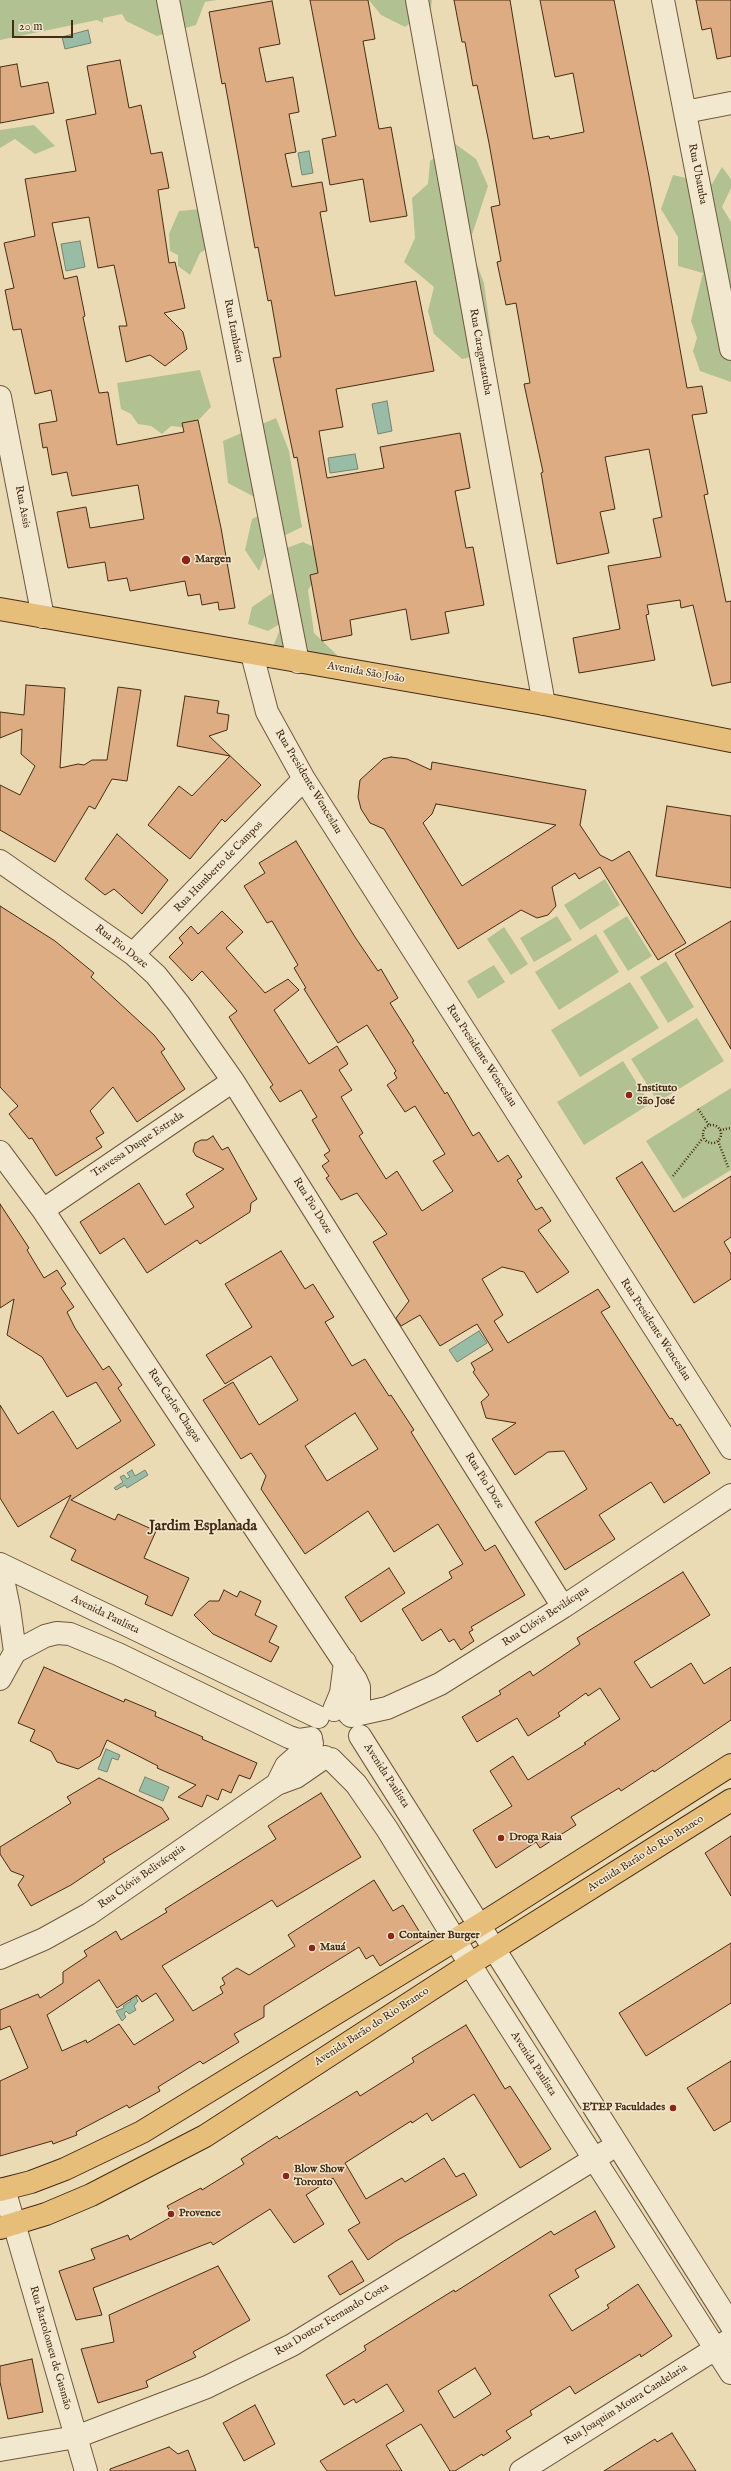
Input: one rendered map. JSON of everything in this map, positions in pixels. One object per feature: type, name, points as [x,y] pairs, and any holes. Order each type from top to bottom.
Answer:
[{"type":"main road","name":"Avenida São João","points":[[0,610],[544,704],[731,741]]},
{"type":"main road","points":[[2,2189],[31,2182],[65,2169],[142,2132],[478,1926],[731,1765]]},
{"type":"main road","name":"Avenida Barão do Rio Branco","points":[[7,2226],[91,2195],[205,2136],[470,1964],[731,1800]]},
{"type":"street","name":"Rua Itanhaém","points":[[168,0],[298,662]]},
{"type":"street","name":"Rua Caraguatatuba","points":[[417,0],[544,704]]},
{"type":"street","name":"Rua Ubatuba","points":[[663,0],[731,349]]},
{"type":"street","points":[[685,112],[731,102]]},
{"type":"street","name":"Rua Assis","points":[[0,397],[43,617]]},
{"type":"street","name":"Rua Presidente Wenceslau","points":[[252,654],[267,712],[304,779],[731,1448]]},
{"type":"street","name":"Rua Humberto de Campos","points":[[133,954],[304,779]]},
{"type":"street","name":"Rua Pio Doze","points":[[0,861],[133,954],[156,975],[179,1004],[233,1081],[563,1607]]},
{"type":"street","name":"Travessa Duque Estrada","points":[[43,1210],[233,1081]]},
{"type":"street","name":"Rua Carlos Chagas","points":[[0,1152],[43,1210],[345,1662],[359,1688],[359,1700],[338,1715]]},
{"type":"street","name":"Rua Clóvis Bevilácqua","points":[[338,1715],[387,1708],[427,1691],[563,1607],[731,1495]]},
{"type":"street","points":[[0,1564],[9,1608],[15,1652]]},
{"type":"street","name":"Avenida Paulista","points":[[0,1564],[338,1715]]},
{"type":"street","points":[[0,1678],[15,1652],[45,1636],[57,1633],[70,1634],[118,1654],[289,1737],[320,1749],[338,1759],[351,1754],[358,1743],[360,1736],[356,1722],[338,1715],[313,1724],[320,1749]]},
{"type":"street","name":"Avenida Paulista","points":[[360,1736],[478,1926],[618,2144],[731,2325]]},
{"type":"street","name":"Avenida Paulista","points":[[320,1749],[356,1784],[387,1829],[470,1964],[594,2159],[723,2344],[731,2372]]},
{"type":"street","name":"Rua Clóvis Belivácquia","points":[[0,1958],[44,1939],[89,1914],[277,1784],[296,1777],[320,1749]]},
{"type":"street","name":"Rua Doutor Fernando Costa","points":[[0,2450],[76,2437],[207,2387],[292,2345],[618,2144]]},
{"type":"street","name":"Rua Bartolomeu de Gusmão","points":[[2,2189],[7,2226],[86,2471]]},
{"type":"street","name":"Rua Joaquim Moura Candelaria","points":[[521,2471],[723,2344]]},
{"type":"path","points":[[698,1109],[709,1125],[715,1126],[720,1130],[721,1136],[718,1141],[710,1144],[703,1138]]},
{"type":"path","points":[[674,1176],[703,1138],[704,1129],[709,1125]]},
{"type":"path","points":[[720,1130],[731,1128]]},
{"type":"path","points":[[718,1141],[728,1167]]},
{"type":"shaded area","points":[[0,0],[217,0],[205,2],[196,25],[157,36],[126,21],[122,14],[103,18],[103,23],[97,20],[0,40]]},
{"type":"shaded area","points":[[369,0],[432,0],[431,8],[405,27],[381,15]]},
{"type":"shaded area","points":[[88,30],[91,43],[65,49],[62,37]]},
{"type":"shaded area","points":[[34,125],[55,146],[35,154],[15,139],[0,148],[0,130]]},
{"type":"shaded area","points":[[454,143],[476,159],[488,186],[469,244],[484,283],[493,352],[462,359],[434,334],[428,311],[434,287],[404,262],[415,238],[412,198],[428,184],[430,161]]},
{"type":"shaded area","points":[[309,151],[313,173],[302,175],[298,153]]},
{"type":"shaded area","points":[[722,167],[731,179],[731,188],[722,207],[731,222],[731,382],[700,371],[693,351],[697,338],[691,321],[703,273],[678,266],[678,237],[661,209],[673,175],[712,184]]},
{"type":"shaded area","points":[[201,209],[225,237],[200,253],[190,275],[178,266],[178,255],[170,251],[169,234],[179,211]]},
{"type":"shaded area","points":[[80,241],[85,267],[66,271],[61,244]]},
{"type":"shaded area","points":[[200,370],[211,407],[191,428],[171,426],[162,434],[151,426],[138,424],[131,414],[121,409],[117,383]]},
{"type":"shaded area","points":[[387,401],[392,431],[378,434],[372,404]]},
{"type":"shaded area","points":[[276,418],[289,451],[302,527],[269,543],[259,571],[245,550],[252,519],[275,508],[228,483],[223,441]]},
{"type":"shaded area","points":[[355,454],[358,469],[330,473],[328,458]]},
{"type":"shaded area","points":[[303,542],[318,549],[323,566],[308,590],[314,633],[340,658],[272,649],[283,622],[268,631],[248,624],[252,607],[274,592],[284,549]]},
{"type":"shaded area","points":[[605,879],[620,905],[580,930],[564,905]]},
{"type":"shaded area","points":[[557,916],[572,940],[534,962],[520,938]]},
{"type":"shaded area","points":[[627,916],[652,956],[628,971],[603,931]]},
{"type":"shaded area","points":[[504,927],[528,964],[511,975],[487,939]]},
{"type":"shaded area","points":[[596,934],[619,972],[559,1010],[535,972]]},
{"type":"shaded area","points":[[666,961],[694,1007],[668,1023],[640,977]]},
{"type":"shaded area","points":[[494,965],[505,982],[478,999],[467,981]]},
{"type":"shaded area","points":[[630,982],[659,1028],[580,1077],[551,1030]]},
{"type":"shaded area","points":[[697,1018],[724,1061],[658,1102],[631,1059]]},
{"type":"shaded area","points":[[623,1061],[650,1104],[584,1145],[557,1102]]},
{"type":"shaded area","points":[[731,1088],[731,1170],[683,1199],[646,1141]]},
{"type":"shaded area","points":[[479,1331],[487,1343],[457,1362],[449,1350]]},
{"type":"shaded area","points":[[132,1470],[135,1476],[145,1470],[148,1475],[127,1488],[125,1485],[116,1490],[114,1488],[123,1482],[120,1477],[124,1475],[127,1479],[130,1477],[127,1473]]},
{"type":"shaded area","points":[[106,1749],[120,1755],[118,1760],[112,1758],[107,1772],[98,1769]]},
{"type":"shaded area","points":[[145,1777],[169,1787],[163,1801],[139,1791]]},
{"type":"shaded area","points":[[140,1993],[136,1998],[138,2001],[134,2006],[136,2010],[129,2014],[126,2011],[124,2014],[126,2017],[122,2021],[116,2011],[124,2008],[123,2006],[131,2001],[130,1998]]},
{"type":"building","points":[[310,0],[368,0],[375,39],[363,41],[379,129],[391,127],[407,216],[370,222],[363,179],[330,185],[322,139],[336,136]]},
{"type":"building","points":[[454,0],[510,0],[533,139],[549,136],[550,139],[584,132],[573,73],[555,77],[540,0],[614,0],[649,176],[687,388],[702,386],[707,413],[692,415],[708,494],[704,495],[726,602],[731,601],[731,682],[712,686],[693,605],[681,608],[680,600],[647,605],[649,614],[646,615],[655,660],[579,673],[573,638],[620,629],[608,566],[661,557],[653,519],[662,517],[649,449],[605,457],[615,509],[600,512],[609,553],[557,564],[541,473],[543,472],[524,384],[530,383],[516,303],[506,305],[497,262],[501,261],[491,207],[500,205],[489,143],[477,85],[473,86],[465,42],[462,42]]},
{"type":"building","points":[[696,0],[731,0],[731,56],[717,59],[711,28],[702,30]]},
{"type":"building","points":[[272,1],[280,44],[259,48],[266,82],[293,77],[299,112],[289,114],[296,152],[285,154],[292,187],[322,182],[327,211],[320,212],[335,296],[416,281],[434,371],[336,389],[343,427],[319,431],[327,478],[384,468],[380,447],[460,433],[470,488],[455,491],[466,548],[473,547],[484,605],[445,612],[449,633],[411,640],[406,609],[350,620],[352,635],[322,641],[310,575],[318,573],[297,457],[294,458],[273,358],[281,357],[271,300],[268,301],[258,247],[255,248],[225,83],[222,84],[209,12]]},
{"type":"building","points":[[120,60],[129,108],[141,105],[151,154],[162,152],[169,188],[158,190],[169,263],[175,262],[185,308],[164,313],[183,332],[187,349],[165,366],[150,355],[126,362],[119,326],[127,326],[114,265],[98,268],[89,217],[52,223],[64,279],[77,276],[85,316],[83,317],[99,393],[108,392],[117,445],[184,432],[182,423],[198,420],[221,528],[235,608],[219,610],[218,602],[202,605],[200,594],[188,596],[185,581],[130,591],[127,578],[108,581],[105,562],[68,568],[57,512],[86,507],[90,528],[144,519],[138,485],[72,496],[67,472],[52,475],[47,447],[43,448],[39,424],[57,421],[51,390],[35,394],[21,329],[13,330],[5,290],[14,288],[4,243],[35,236],[25,179],[76,171],[66,120],[96,114],[87,66]]},
{"type":"building","points":[[17,64],[21,87],[48,82],[54,113],[0,123],[0,67]]},
{"type":"building","points":[[26,685],[65,688],[60,768],[78,764],[84,765],[92,760],[107,760],[118,687],[141,690],[127,781],[112,779],[95,809],[89,806],[55,862],[0,830],[0,785],[20,795],[35,766],[21,754],[22,729],[0,738],[0,712],[24,715]]},
{"type":"building","points":[[185,696],[219,701],[217,713],[229,715],[227,730],[209,736],[261,785],[225,822],[222,819],[190,859],[148,825],[179,786],[192,796],[230,756],[177,746]]},
{"type":"building","points":[[391,757],[407,759],[431,770],[432,762],[586,790],[580,825],[600,855],[612,861],[629,851],[686,943],[658,960],[600,867],[579,879],[575,873],[552,887],[556,906],[548,915],[537,918],[521,910],[458,949],[384,829],[370,823],[361,809],[358,797],[360,780],[383,759]],"holes":[[[436,804],[556,825],[462,886],[423,823],[432,814]]]},
{"type":"building","points":[[667,806],[731,816],[731,888],[656,876]]},
{"type":"building","points":[[117,834],[168,880],[142,914],[114,889],[105,895],[85,879]]},
{"type":"building","points":[[296,841],[355,937],[378,971],[381,969],[398,998],[390,1003],[414,1041],[412,1042],[445,1094],[447,1092],[473,1136],[479,1132],[498,1162],[508,1155],[522,1177],[517,1180],[536,1210],[542,1207],[551,1221],[538,1230],[569,1272],[537,1293],[524,1272],[502,1267],[482,1279],[503,1315],[494,1321],[508,1343],[598,1289],[610,1307],[601,1312],[670,1419],[672,1418],[677,1426],[680,1424],[710,1473],[664,1503],[651,1482],[599,1515],[615,1539],[565,1570],[535,1522],[587,1489],[564,1451],[548,1452],[515,1475],[492,1439],[516,1423],[486,1418],[481,1402],[489,1395],[473,1372],[475,1370],[471,1363],[493,1350],[477,1324],[440,1346],[420,1315],[401,1326],[396,1318],[409,1301],[373,1242],[387,1234],[357,1193],[341,1200],[326,1178],[329,1176],[322,1166],[329,1161],[324,1155],[330,1151],[312,1120],[317,1117],[301,1090],[280,1102],[270,1087],[273,1085],[229,1017],[237,1011],[202,971],[192,981],[169,957],[183,943],[179,938],[191,926],[198,934],[222,911],[243,932],[226,948],[265,993],[288,979],[299,990],[274,1010],[309,1064],[337,1046],[348,1064],[339,1070],[352,1090],[341,1097],[363,1133],[359,1136],[386,1179],[397,1171],[422,1211],[453,1191],[433,1161],[445,1154],[415,1106],[405,1112],[387,1085],[397,1078],[394,1073],[396,1071],[367,1025],[338,1043],[304,989],[306,988],[294,968],[298,965],[272,921],[267,923],[244,886],[265,873],[259,863]]},
{"type":"building","points":[[0,906],[55,941],[94,973],[91,977],[154,1035],[165,1049],[161,1052],[185,1089],[137,1122],[113,1087],[90,1111],[104,1133],[96,1138],[102,1147],[56,1176],[32,1138],[29,1139],[9,1114],[18,1106],[0,1087]]},
{"type":"building","points":[[731,921],[731,1049],[675,954]]},
{"type":"building","points":[[213,1136],[222,1150],[228,1147],[257,1199],[251,1203],[250,1212],[200,1244],[197,1240],[147,1273],[124,1238],[100,1254],[80,1222],[139,1183],[165,1225],[194,1207],[186,1194],[224,1169],[196,1156],[193,1151],[195,1143],[201,1140],[207,1140]]},
{"type":"building","points":[[642,1162],[674,1212],[731,1176],[731,1237],[724,1242],[731,1254],[731,1279],[694,1303],[616,1178]]},
{"type":"building","points":[[0,1204],[29,1248],[27,1250],[44,1278],[57,1270],[66,1284],[61,1288],[74,1307],[67,1312],[75,1328],[103,1370],[109,1366],[122,1385],[118,1388],[155,1445],[71,1500],[115,1520],[118,1514],[156,1531],[144,1558],[189,1578],[172,1616],[145,1604],[148,1596],[71,1560],[76,1550],[50,1537],[71,1495],[18,1527],[0,1498],[0,1405],[18,1434],[53,1411],[77,1449],[121,1421],[96,1382],[67,1397],[42,1357],[7,1335],[14,1299],[0,1308]]},
{"type":"building","points":[[281,1251],[305,1289],[313,1284],[334,1317],[325,1322],[352,1366],[365,1359],[389,1396],[391,1395],[414,1430],[411,1432],[485,1551],[495,1545],[525,1595],[471,1627],[473,1630],[469,1632],[474,1641],[461,1650],[454,1639],[449,1642],[441,1629],[422,1641],[402,1609],[452,1578],[449,1572],[463,1564],[438,1524],[394,1552],[368,1511],[305,1554],[261,1489],[266,1476],[251,1453],[241,1459],[203,1400],[233,1382],[259,1425],[298,1400],[271,1356],[225,1384],[206,1355],[252,1327],[225,1284]],"holes":[[[355,1413],[378,1449],[327,1481],[305,1446]]]},
{"type":"building","points":[[389,1568],[405,1593],[361,1622],[345,1597]]},
{"type":"building","points":[[683,1572],[710,1615],[634,1662],[651,1688],[691,1663],[704,1684],[731,1667],[731,1720],[654,1772],[653,1770],[621,1791],[619,1788],[571,1817],[576,1825],[540,1848],[536,1842],[496,1868],[473,1830],[512,1806],[490,1771],[513,1756],[528,1780],[586,1744],[584,1743],[620,1719],[600,1688],[588,1696],[586,1693],[558,1713],[560,1716],[528,1736],[517,1718],[477,1742],[462,1717],[501,1694],[499,1691],[530,1671],[533,1676],[580,1644],[577,1638]]},
{"type":"building","points":[[224,1590],[237,1597],[240,1591],[261,1601],[255,1615],[277,1626],[269,1642],[279,1647],[271,1662],[213,1634],[194,1615],[209,1601],[219,1601]]},
{"type":"building","points":[[44,1667],[124,1702],[125,1699],[156,1712],[155,1716],[203,1737],[202,1739],[257,1763],[250,1779],[239,1775],[231,1793],[222,1789],[218,1800],[207,1795],[202,1807],[178,1797],[196,1785],[157,1768],[158,1766],[107,1740],[100,1756],[78,1769],[57,1762],[51,1751],[30,1741],[35,1730],[18,1723]]},
{"type":"building","points":[[99,1778],[162,1808],[169,1819],[103,1859],[105,1862],[71,1885],[31,1906],[18,1885],[24,1876],[11,1871],[0,1854],[0,1847],[71,1803],[67,1797]]},
{"type":"building","points":[[321,1793],[361,1857],[277,1907],[272,1900],[162,1966],[193,2011],[223,1993],[220,1987],[225,1984],[222,1978],[237,1968],[249,1975],[295,1946],[288,1935],[374,1880],[393,1911],[403,1905],[424,1939],[380,1966],[373,1955],[366,1959],[359,1947],[264,2006],[264,2017],[234,2034],[239,2042],[203,2064],[200,2061],[158,2087],[160,2091],[129,2108],[127,2105],[76,2132],[77,2135],[53,2144],[52,2141],[0,2156],[0,2081],[28,2068],[10,2026],[0,2030],[0,2010],[38,1994],[40,1998],[63,1983],[63,1972],[87,1956],[84,1951],[116,1931],[121,1940],[167,1912],[165,1909],[276,1839],[268,1826]],"holes":[[[99,1980],[117,2008],[137,1995],[142,2002],[156,1993],[174,2020],[134,2045],[119,2024],[87,2043],[86,2040],[62,2051],[47,2015]]]},
{"type":"building","points":[[731,1836],[731,1896],[705,1853]]},
{"type":"building","points":[[731,1943],[731,2003],[646,2056],[619,2013]]},
{"type":"building","points":[[466,2025],[505,2089],[510,2086],[551,2149],[520,2168],[474,2094],[432,2121],[427,2113],[412,2123],[411,2121],[345,2163],[366,2199],[402,2178],[405,2182],[444,2158],[456,2177],[464,2173],[477,2195],[396,2241],[368,2260],[348,2230],[360,2223],[333,2178],[306,2195],[324,2224],[294,2243],[270,2209],[213,2245],[211,2242],[93,2288],[102,2315],[76,2320],[59,2271],[95,2259],[91,2249],[128,2235],[130,2240],[173,2216],[167,2206],[201,2188],[202,2190],[244,2164],[241,2159],[277,2136],[279,2139],[357,2091],[360,2096],[414,2062],[412,2058]]},
{"type":"building","points":[[731,2061],[731,2121],[714,2131],[687,2088]]},
{"type":"building","points":[[595,2211],[615,2247],[575,2270],[579,2277],[549,2295],[572,2331],[609,2308],[607,2305],[638,2284],[672,2336],[641,2357],[640,2354],[575,2394],[570,2386],[530,2411],[532,2415],[506,2431],[511,2438],[483,2456],[482,2454],[455,2471],[450,2471],[421,2424],[386,2445],[402,2471],[327,2471],[320,2461],[404,2411],[387,2384],[356,2403],[354,2399],[344,2405],[326,2375],[366,2350],[364,2346],[454,2290],[455,2292],[551,2231],[554,2235]],"holes":[[[475,2368],[491,2394],[454,2418],[438,2391]]]},
{"type":"building","points":[[352,2261],[364,2281],[340,2295],[328,2276]]},
{"type":"building","points":[[218,2266],[250,2320],[193,2352],[196,2357],[146,2381],[148,2387],[98,2403],[81,2349],[114,2342],[109,2315]]},
{"type":"building","points":[[32,2359],[43,2412],[8,2419],[0,2382],[0,2366]]},
{"type":"building","points":[[255,2405],[275,2444],[244,2461],[223,2423]]},
{"type":"building","points":[[672,2433],[696,2471],[604,2471],[655,2439],[657,2442]]},
{"type":"building","points":[[169,2447],[178,2454],[188,2450],[196,2471],[110,2471],[110,2469]]},
{"type":"place","name":"Margen","points":[[186,560]]},
{"type":"place","name":"Instituto São José","points":[[629,1095]]},
{"type":"place","name":"Droga Raia","points":[[501,1838]]},
{"type":"place","name":"Container Burger","points":[[391,1936]]},
{"type":"place","name":"Mauá","points":[[312,1948]]},
{"type":"place","name":"ETEP Faculdades","points":[[673,2108]]},
{"type":"place","name":"Blow Show Toronto","points":[[286,2176]]},
{"type":"place","name":"Provence","points":[[171,2214]]},
{"type":"district","name":"Jardim Esplanada","points":[[203,1527]]}]
